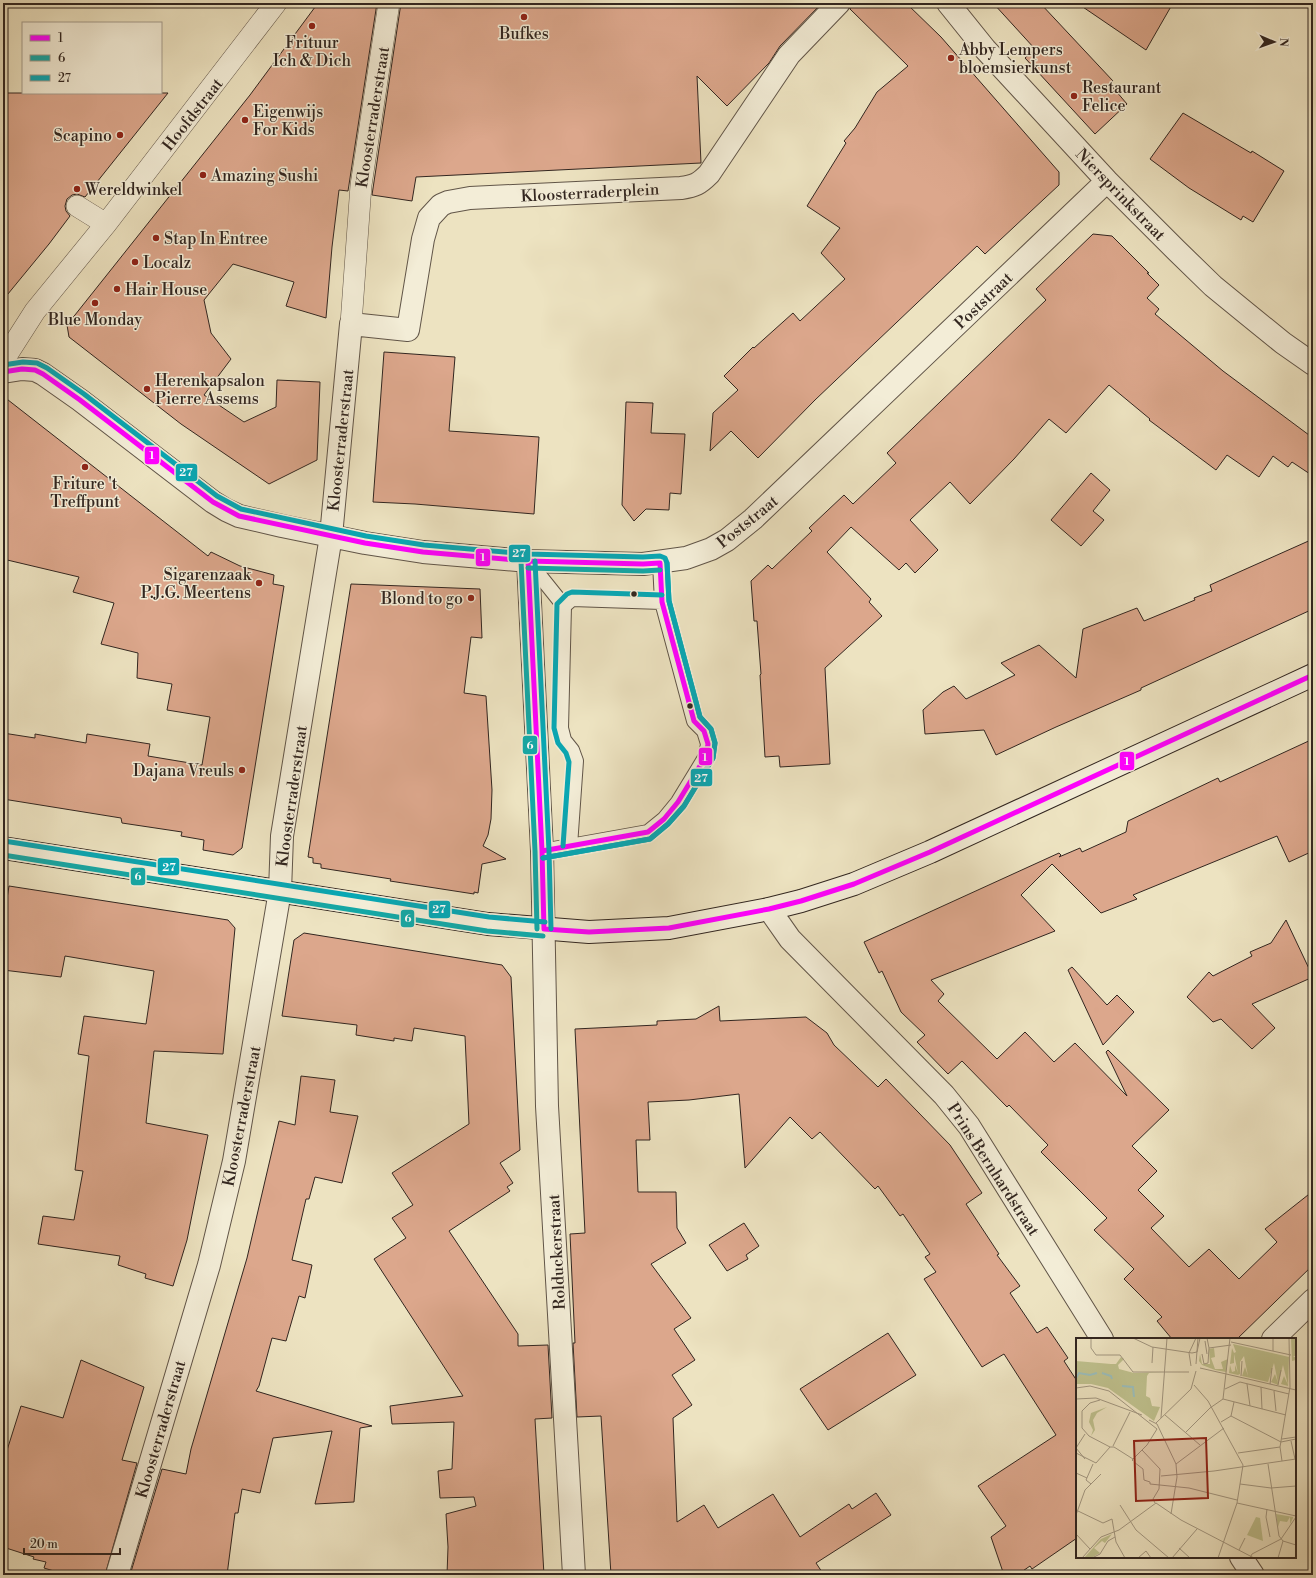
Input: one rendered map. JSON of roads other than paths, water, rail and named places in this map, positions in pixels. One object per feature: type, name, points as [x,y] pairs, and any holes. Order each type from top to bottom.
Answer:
[{"type":"street","name":"Hoofdstraat","points":[[3,361],[35,311],[106,224],[276,3]]},
{"type":"street","name":"Kloosterraderstraat","points":[[117,1575],[211,1258],[234,1161],[280,891],[282,836],[331,536],[351,324],[360,185],[389,3]]},
{"type":"street","name":"Kloosterraderplein","points":[[351,324],[408,330],[423,239],[429,218],[441,205],[448,202],[470,198],[681,188],[700,183],[709,174],[789,56],[839,3]]},
{"type":"street","name":"Niersprinkstraat","points":[[948,3],[985,50],[1107,181],[1213,286],[1283,343],[1313,364]]},
{"type":"street","name":"Poststraat","points":[[3,372],[22,369],[35,370],[43,374],[80,400],[212,502],[226,510],[246,518],[365,543],[423,552],[528,560],[642,564],[660,563],[686,558],[711,549],[727,540],[753,519],[1107,181]]},
{"type":"street","points":[[77,206],[106,224]]},
{"type":"street","name":"Rolduckerstraat","points":[[528,560],[542,851],[547,1106],[574,1575]]},
{"type":"street","points":[[3,848],[488,924],[588,932],[669,928],[769,909],[801,901],[854,884],[898,866],[1313,675]]},
{"type":"street","name":"Prins Bernhardstraat","points":[[769,909],[790,939],[944,1095],[969,1126],[1101,1338]]},
{"type":"street","points":[[1274,1338],[1313,1300]]},
{"type":"street","points":[[1242,1558],[1253,1575]]},
{"type":"lane","points":[[528,560],[564,606],[561,728],[564,740],[572,750],[576,761],[570,846]]},
{"type":"lane","points":[[542,851],[648,832],[664,819],[678,802],[706,756],[708,744],[704,731],[694,721],[662,602],[660,563]]},
{"type":"lane","points":[[564,606],[572,599],[662,602]]},
{"type":"place","name":"Bufkes","points":[[524,17]]},
{"type":"place","name":"Frituur Ich & Dich","points":[[312,26]]},
{"type":"place","name":"Abby Lempers bloemsierkunst","points":[[951,58]]},
{"type":"place","name":"Restaurant Felice","points":[[1074,96]]},
{"type":"place","name":"Eigenwijs For Kids","points":[[245,120]]},
{"type":"place","name":"Scapino","points":[[120,135]]},
{"type":"place","name":"Amazing Sushi","points":[[203,175]]},
{"type":"place","name":"Wereldwinkel","points":[[77,189]]},
{"type":"place","name":"Stap In Entree","points":[[156,238]]},
{"type":"place","name":"Localz","points":[[135,262]]},
{"type":"place","name":"Hair House","points":[[117,289]]},
{"type":"place","name":"Blue Monday","points":[[95,303]]},
{"type":"place","name":"Herenkapsalon Pierre Assems","points":[[147,389]]},
{"type":"place","name":"Friture 't Treffpunt","points":[[85,467]]},
{"type":"place","name":"Sigarenzaak P.J.G. Meertens","points":[[259,583]]},
{"type":"place","name":"Blond to go","points":[[471,598]]},
{"type":"place","name":"Dajana Vreuls","points":[[242,770]]}]
